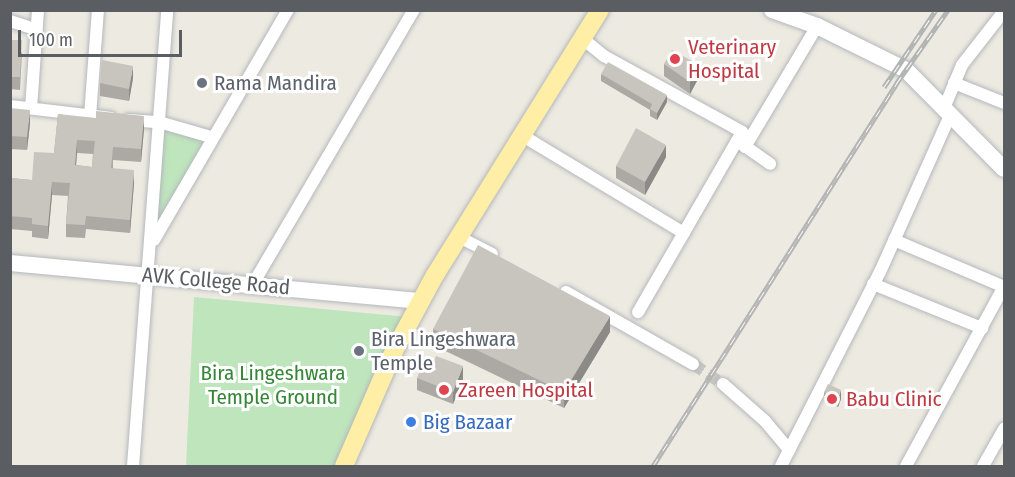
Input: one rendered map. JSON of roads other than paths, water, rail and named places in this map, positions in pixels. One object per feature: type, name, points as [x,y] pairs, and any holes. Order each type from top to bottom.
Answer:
[{"type":"main road","points":[[344,466],[370,402],[421,301],[600,10]]},
{"type":"main road","points":[[772,10],[817,26],[898,65],[948,110],[1005,169]]},
{"type":"main road","name":"AVK College Road","points":[[10,263],[150,274],[421,301]]},
{"type":"street","points":[[31,108],[38,10]]},
{"type":"street","points":[[90,116],[98,10]]},
{"type":"street","points":[[133,466],[150,274],[166,10]]},
{"type":"street","points":[[152,244],[212,137],[288,10]]},
{"type":"street","points":[[253,284],[414,10]]},
{"type":"street","points":[[781,466],[894,240],[948,110],[954,83],[962,65],[1005,11]]},
{"type":"street","points":[[10,21],[37,30]]},
{"type":"street","points":[[638,312],[684,233],[817,26]]},
{"type":"street","points":[[583,39],[604,56],[742,132],[741,144]]},
{"type":"street","points":[[954,83],[1005,103]]},
{"type":"street","points":[[10,106],[159,122],[212,137]]},
{"type":"street","points":[[523,136],[613,194],[684,233]]},
{"type":"street","points":[[741,144],[770,164]]},
{"type":"street","points":[[459,237],[504,260]]},
{"type":"street","points":[[894,240],[1004,287],[906,466]]},
{"type":"street","points":[[873,284],[982,328]]},
{"type":"street","points":[[553,285],[693,364]]},
{"type":"street","points":[[723,384],[765,421],[789,450]]},
{"type":"street","points":[[982,466],[1005,429]]},
{"type":"tunnel","points":[[693,364],[723,384]]},
{"type":"railway","points":[[884,87],[936,10]]},
{"type":"railway","points":[[653,466],[896,84],[948,10]]},
{"type":"place","name":"Veterinary Hospital","points":[[675,59]]},
{"type":"place","name":"Rama Mandira","points":[[202,83]]},
{"type":"place","name":"Bira Lingeshwara Temple","points":[[359,351]]},
{"type":"place","name":"Zareen Hospital","points":[[444,390]]},
{"type":"place","name":"Babu Clinic","points":[[832,399]]},
{"type":"place","name":"Big Bazaar","points":[[411,422]]},
{"type":"park label","name":"Bira Lingeshwara Temple Ground","points":[[273,385]]}]
